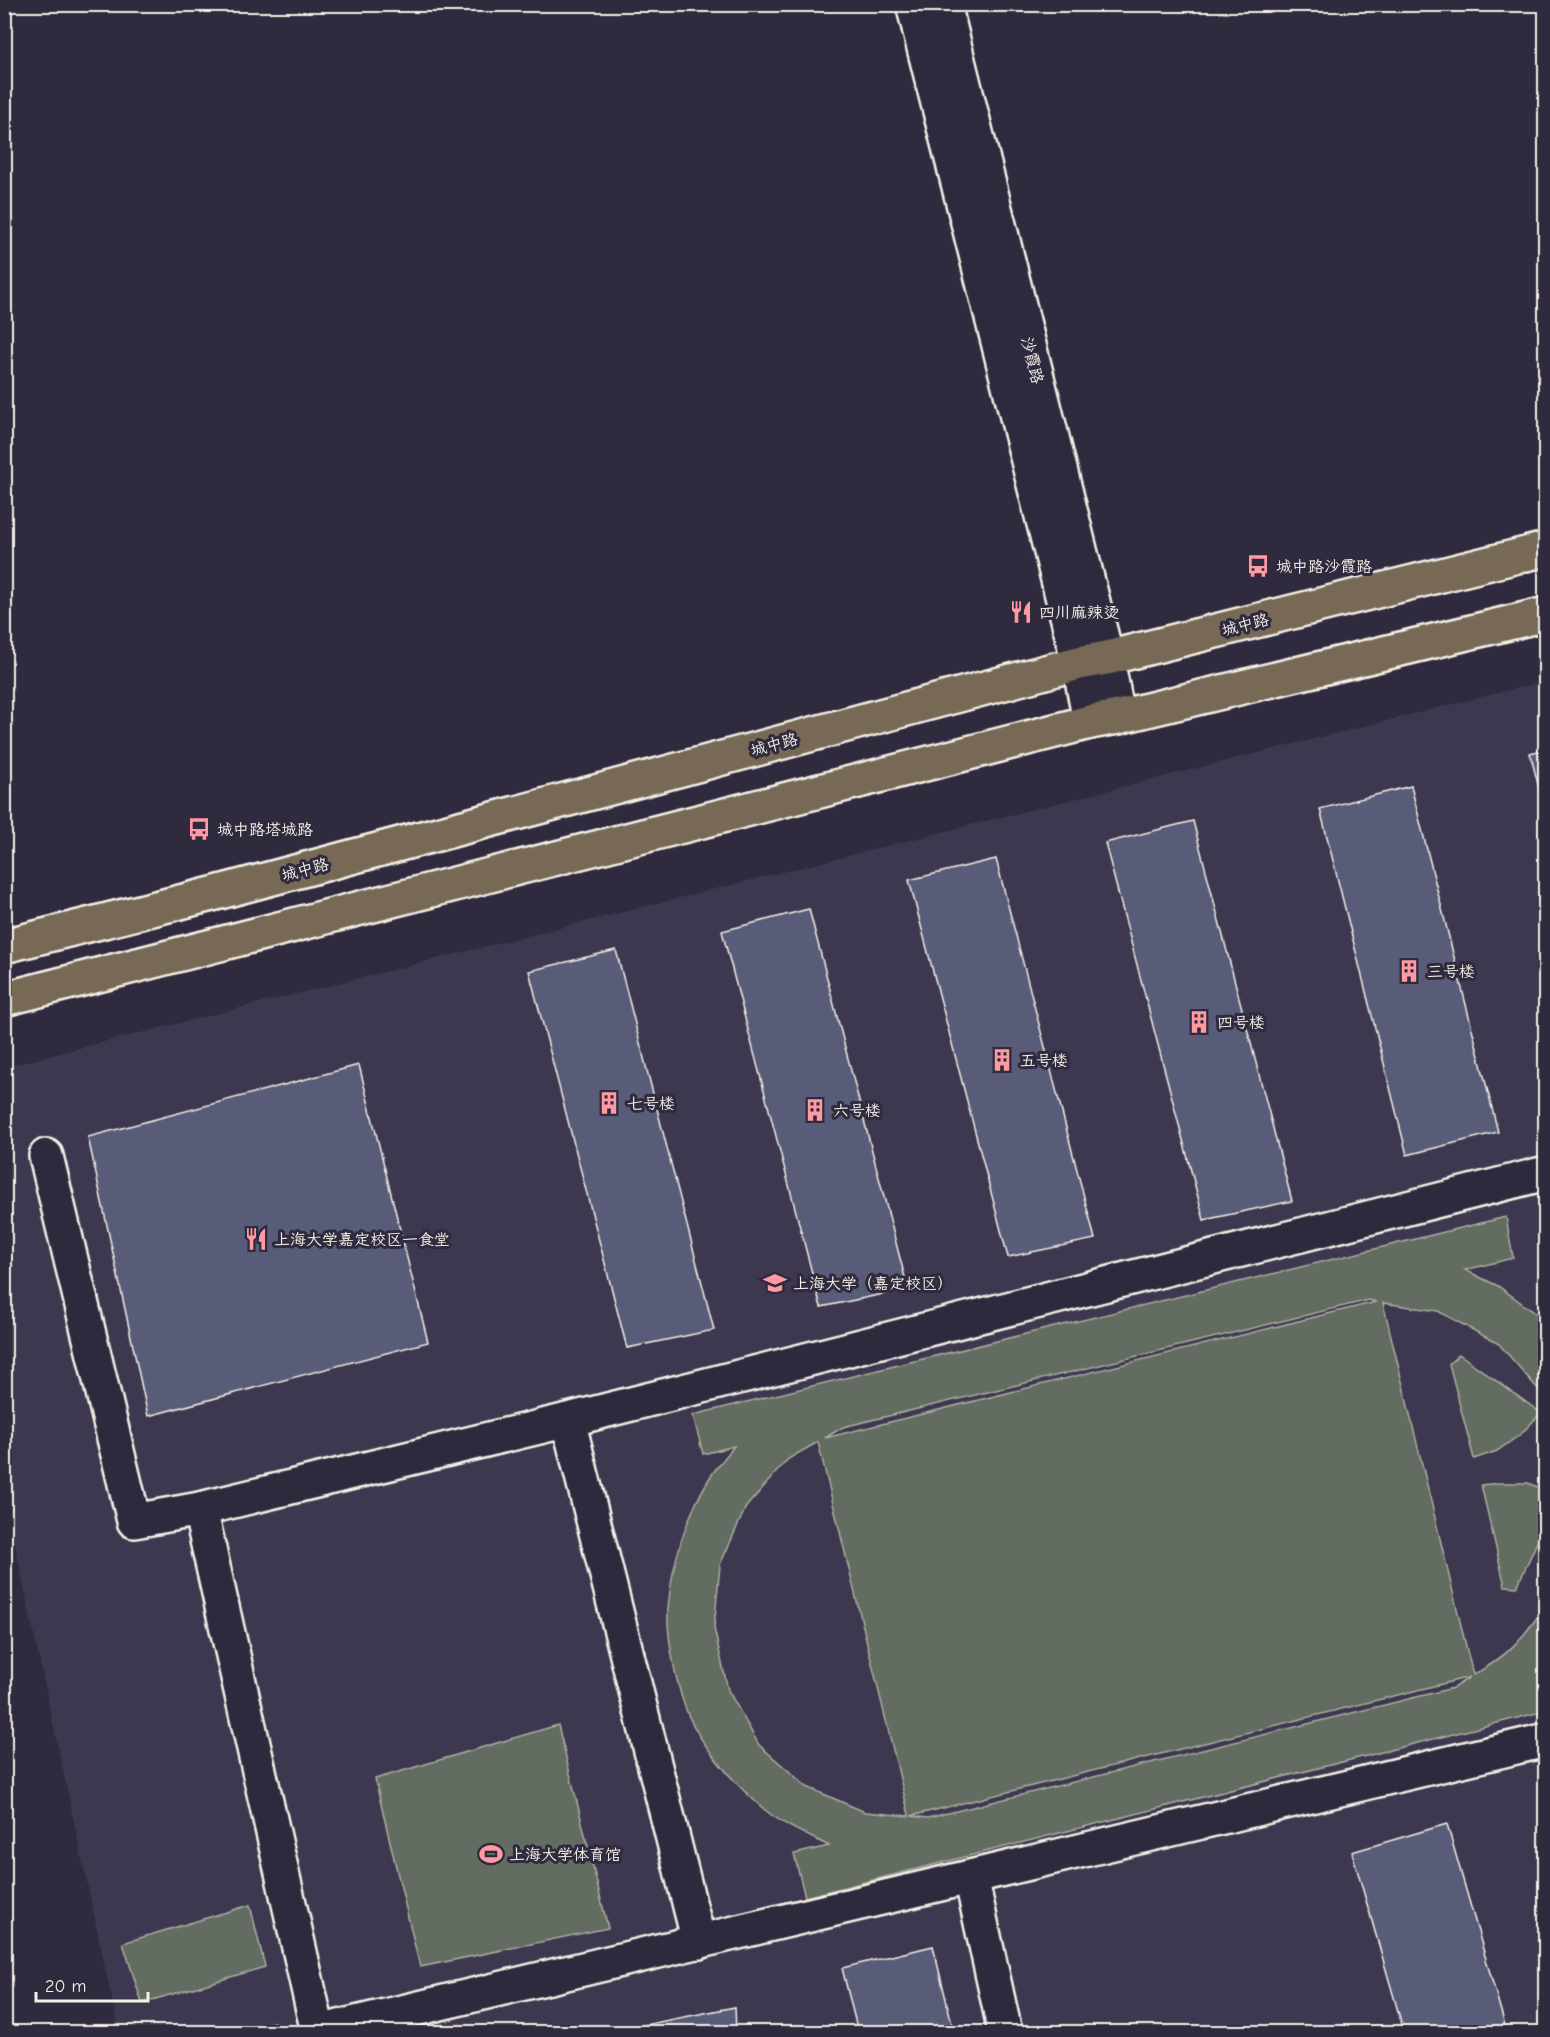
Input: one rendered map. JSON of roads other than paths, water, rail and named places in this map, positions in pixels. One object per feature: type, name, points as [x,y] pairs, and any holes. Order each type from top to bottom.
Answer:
[{"type":"main road","name":"城中路","points":[[4,946],[216,893],[1093,661],[1545,549]]},
{"type":"main road","points":[[4,999],[1104,719],[1545,614]]},
{"type":"street","points":[[913,4],[1093,661]]},
{"type":"street","name":"沙霞路","points":[[944,4],[1093,661],[1104,719]]},
{"type":"street","points":[[46,1156],[134,1521],[200,1509],[568,1420],[1545,1173]]},
{"type":"street","points":[[568,1420],[699,1942]]},
{"type":"street","points":[[200,1509],[318,2032],[1545,1740]]},
{"type":"street","points":[[971,1877],[1005,2032]]},
{"type":"place","name":"城中路沙霞路","points":[[1258,566]]},
{"type":"place","name":"四川麻辣烫","points":[[1021,612]]},
{"type":"place","name":"城中路塔城路","points":[[199,829]]},
{"type":"place","name":"三号楼","points":[[1409,971]]},
{"type":"place","name":"四号楼","points":[[1199,1022]]},
{"type":"place","name":"五号楼","points":[[1002,1060]]},
{"type":"place","name":"七号楼","points":[[609,1103]]},
{"type":"place","name":"六号楼","points":[[815,1110]]},
{"type":"place","name":"上海大学嘉定校区一食堂","points":[[256,1239]]},
{"type":"place","name":"上海大学（嘉定校区）","points":[[775,1283]]},
{"type":"place","name":"上海大学体育馆","points":[[491,1854]]}]
